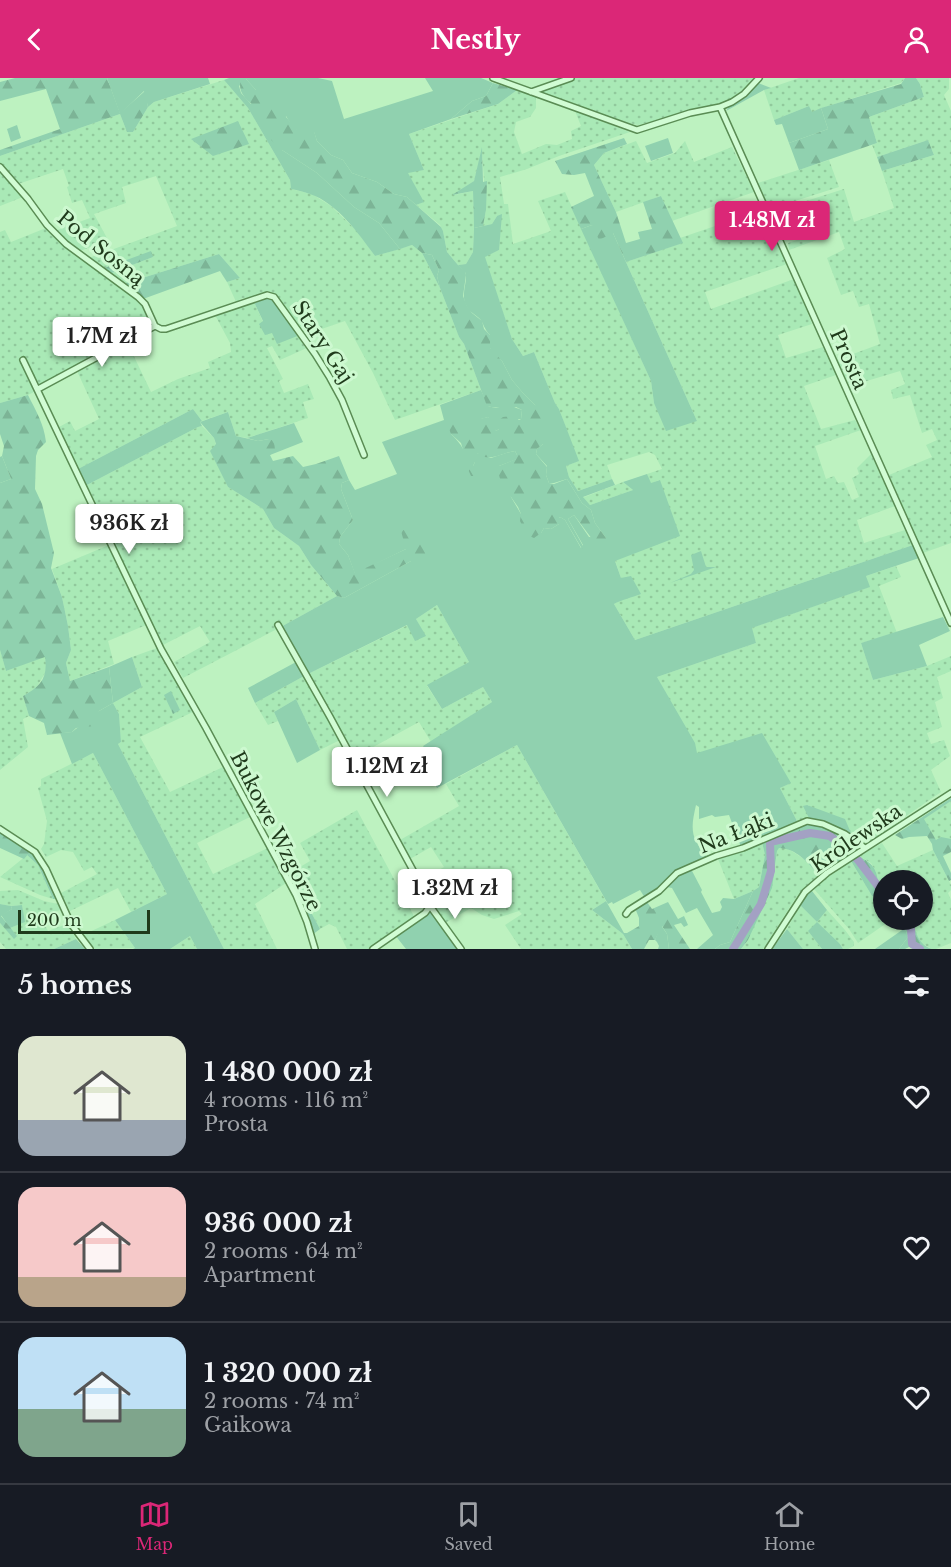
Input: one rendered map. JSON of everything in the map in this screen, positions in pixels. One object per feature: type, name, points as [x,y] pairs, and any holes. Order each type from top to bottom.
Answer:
[{"type":"street","points":[[493,78],[637,130],[732,102],[744,94],[759,78]]},
{"type":"street","points":[[531,92],[571,78]]},
{"type":"street","name":"Prosta","points":[[720,107],[951,623]]},
{"type":"street","name":"Pod Sosną","points":[[0,167],[47,225],[66,244],[145,304],[155,326]]},
{"type":"street","name":"Stary Gaj","points":[[155,326],[166,329],[267,295],[274,297],[330,378],[342,400],[364,455]]},
{"type":"street","points":[[38,389],[155,326]]},
{"type":"street","name":"Bukowe Wzgórze","points":[[23,360],[161,649],[296,895],[308,922],[315,949]]},
{"type":"street","points":[[278,625],[419,880],[430,906],[462,949]]},
{"type":"street","name":"Królewska","points":[[768,949],[805,892],[827,873],[951,792]]},
{"type":"street","name":"Na Łąki","points":[[626,914],[659,891],[677,873],[807,821],[823,824],[845,834],[863,850]]},
{"type":"street","points":[[0,829],[35,852],[46,869],[72,924],[90,949]]},
{"type":"street","points":[[373,949],[425,913],[430,906]]},
{"type":"green space","points":[[15,78],[107,78],[120,113],[145,91],[149,95],[148,107],[133,132],[127,132],[120,114],[0,156],[0,150],[60,129],[46,89],[0,101],[0,82]]},
{"type":"green space","points":[[107,78],[208,78],[210,84],[154,102],[148,107],[144,91],[120,114]]},
{"type":"green space","points":[[229,78],[318,78],[332,81],[344,119],[433,91],[425,78],[481,78],[493,83],[486,96],[472,101],[451,119],[409,134],[424,170],[408,173],[424,202],[416,205],[407,197],[394,194],[377,182],[352,173],[343,160],[331,155],[317,141],[314,132],[297,130],[286,116],[282,150],[317,173],[354,207],[379,223],[400,249],[375,256],[347,220],[329,204],[310,194],[291,189],[290,180],[248,108],[224,80]],"holes":[[[246,79],[256,90],[251,104],[241,93],[239,86]]]},
{"type":"green space","points":[[242,78],[246,79],[256,90],[264,93],[266,96],[262,100],[263,106],[259,108],[251,103],[241,92]]},
{"type":"green space","points":[[576,78],[756,78],[732,100],[638,125],[618,121],[540,93]]},
{"type":"green space","points":[[799,78],[905,78],[901,83],[811,113],[809,106],[774,120],[764,90]]},
{"type":"green space","points":[[905,78],[916,78],[924,97],[869,117],[877,143],[799,170],[789,143],[828,129],[821,108],[901,84]]},
{"type":"green space","points":[[916,78],[949,78],[949,89],[944,95],[951,111],[951,543],[923,553],[889,475],[932,457],[926,445],[937,440],[932,429],[922,433],[910,395],[893,399],[891,390],[905,384],[900,371],[850,386],[837,360],[880,344],[869,304],[859,307],[853,291],[841,295],[827,258],[845,249],[839,232],[789,250],[788,243],[818,233],[806,201],[844,189],[854,222],[894,208],[882,171],[934,155],[928,140],[877,157],[872,145],[877,143],[869,117],[924,97]]},
{"type":"green space","points":[[224,80],[248,108],[290,180],[291,189],[312,194],[331,206],[357,231],[375,256],[412,245],[422,253],[440,288],[481,390],[395,420],[345,321],[307,334],[270,292],[246,301],[245,298],[240,299],[237,304],[227,282],[240,278],[219,254],[123,284],[109,274],[153,257],[102,269],[89,258],[177,226],[156,176],[122,187],[126,203],[94,214],[108,240],[80,251],[55,231],[90,218],[82,200],[72,203],[63,169],[18,184],[0,163],[0,156],[120,114],[127,132],[133,132],[148,107],[154,102]]},
{"type":"green space","points":[[493,83],[517,90],[498,104],[451,119],[472,101],[486,96]]},
{"type":"green space","points":[[758,83],[771,88],[726,111],[730,105]]},
{"type":"green space","points":[[517,90],[536,97],[536,108],[530,117],[516,122],[514,132],[522,154],[546,144],[557,145],[572,139],[571,131],[581,126],[575,111],[630,132],[500,177],[504,204],[508,204],[513,244],[551,231],[538,201],[565,192],[651,381],[654,403],[697,421],[626,262],[682,243],[680,238],[762,210],[787,264],[705,292],[711,309],[794,279],[812,324],[778,335],[786,358],[823,347],[836,375],[804,386],[821,429],[855,420],[861,430],[815,446],[826,479],[834,476],[838,483],[844,482],[852,500],[859,497],[852,478],[859,474],[857,468],[871,454],[895,506],[857,520],[864,543],[905,530],[913,545],[635,640],[614,604],[623,598],[621,578],[615,560],[659,480],[650,484],[647,474],[662,469],[655,455],[649,452],[607,465],[612,479],[578,491],[569,477],[566,466],[578,461],[559,409],[534,352],[523,356],[512,339],[484,257],[499,250],[497,216],[492,224],[483,226],[486,210],[482,151],[474,181],[454,195],[473,191],[473,252],[466,264],[458,265],[447,252],[440,225],[416,205],[423,202],[407,172],[424,170],[409,134],[498,104]]},
{"type":"green space","points":[[809,106],[812,112],[821,108],[828,129],[789,143],[782,124],[776,125],[774,120]]},
{"type":"green space","points":[[270,108],[285,117],[297,129],[311,128],[317,141],[331,155],[343,160],[352,173],[377,182],[394,194],[407,197],[441,227],[447,252],[465,271],[463,296],[467,306],[482,321],[484,329],[490,335],[490,348],[502,361],[512,380],[546,418],[545,440],[537,449],[536,454],[547,467],[546,475],[549,483],[554,484],[567,479],[582,503],[591,510],[595,523],[606,538],[605,542],[598,547],[574,515],[568,519],[583,546],[582,549],[565,520],[560,517],[559,524],[551,529],[544,528],[534,538],[527,535],[520,521],[521,514],[518,507],[511,497],[500,490],[502,484],[499,466],[516,459],[515,451],[491,457],[475,453],[473,466],[475,475],[471,476],[463,458],[461,443],[451,434],[446,421],[488,417],[494,423],[496,431],[499,429],[499,420],[503,417],[514,416],[519,420],[522,410],[516,407],[508,410],[487,406],[440,288],[437,276],[439,270],[432,255],[422,253],[412,245],[400,249],[379,223],[354,207],[317,173],[282,150],[268,137],[258,117]]},
{"type":"green space","points":[[238,121],[249,144],[213,156],[191,139]]},
{"type":"green space","points":[[17,125],[21,138],[11,142],[7,129]]},
{"type":"green space","points":[[624,138],[627,144],[604,153],[594,165],[616,212],[626,243],[640,239],[638,232],[652,229],[643,202],[661,196],[683,243],[626,262],[613,233],[599,240],[592,225],[581,229],[571,207],[594,196],[585,173],[562,174],[555,161]]},
{"type":"green space","points":[[668,138],[673,153],[651,161],[645,146]]},
{"type":"green space","points":[[928,140],[934,155],[882,171],[877,157]]},
{"type":"green space","points":[[636,141],[647,163],[675,153],[685,141],[694,162],[732,147],[754,192],[672,221],[661,196],[616,212],[594,165],[604,153]]},
{"type":"green space","points":[[482,147],[483,182],[487,181],[486,210],[483,226],[474,228],[473,191],[452,195],[474,181]]},
{"type":"green space","points":[[829,160],[839,187],[770,209],[758,183]]},
{"type":"green space","points":[[0,172],[23,197],[0,206]]},
{"type":"green space","points":[[502,214],[499,250],[485,257],[512,339],[523,356],[534,352],[579,461],[566,466],[569,477],[578,491],[612,479],[615,485],[583,497],[590,505],[633,490],[623,482],[647,474],[651,483],[660,480],[680,536],[615,561],[621,578],[631,576],[641,594],[614,604],[635,640],[913,545],[919,558],[866,576],[870,587],[752,628],[756,643],[657,677],[695,743],[697,753],[762,733],[791,783],[780,788],[798,823],[741,847],[729,815],[715,817],[712,815],[699,819],[699,807],[696,805],[693,834],[708,858],[675,872],[658,890],[645,898],[640,890],[613,904],[612,902],[608,904],[517,745],[437,788],[425,767],[433,762],[423,746],[492,702],[483,687],[442,709],[427,685],[469,662],[437,605],[416,619],[426,636],[415,641],[407,625],[255,703],[248,688],[296,662],[277,629],[337,596],[344,598],[411,561],[406,549],[355,574],[348,555],[339,544],[340,537],[353,520],[341,489],[342,483],[349,480],[355,490],[397,474],[382,442],[444,420],[440,405],[481,390],[488,406],[514,407],[522,410],[521,419],[499,420],[499,429],[496,431],[488,417],[451,434],[461,445],[473,466],[474,453],[491,458],[515,451],[517,459],[499,466],[511,497],[521,514],[541,533],[544,528],[551,529],[559,524],[560,517],[565,520],[581,548],[583,545],[568,519],[574,515],[589,537],[606,538],[595,523],[591,510],[582,503],[567,479],[549,483],[546,475],[547,466],[536,454],[537,449],[543,444],[535,405],[512,380],[502,361],[492,352],[490,335],[464,300],[466,275],[458,265],[466,264],[473,252],[474,228],[492,224],[497,216]]},
{"type":"green space","points":[[592,225],[613,233],[697,421],[666,431],[654,403],[651,381],[581,229]]},
{"type":"green space","points":[[46,228],[51,235],[137,297],[145,305],[151,323],[39,385],[24,358],[20,359],[36,391],[0,403],[0,232],[5,230],[11,242]]},
{"type":"green space","points":[[151,251],[153,257],[109,274],[102,269]]},
{"type":"green space","points":[[422,253],[432,255],[439,270],[437,276],[440,288]]},
{"type":"green space","points":[[219,254],[240,278],[227,282],[220,271],[143,299],[123,284]]},
{"type":"green space","points":[[268,297],[274,298],[300,335],[277,344],[272,333],[265,335],[259,324],[263,321],[254,302]]},
{"type":"green space","points":[[254,302],[263,322],[272,333],[300,335],[309,347],[280,360],[272,346],[267,348],[283,379],[279,381],[284,393],[308,384],[314,399],[303,402],[308,418],[247,438],[236,436],[228,412],[202,421],[193,409],[78,469],[59,427],[70,421],[75,431],[99,419],[77,371],[128,344],[151,392],[178,379],[210,368],[208,362],[231,352],[230,343],[215,315]]},
{"type":"green space","points":[[28,395],[42,423],[45,435],[46,442],[38,450],[36,456],[35,489],[42,504],[54,553],[51,568],[62,597],[68,626],[71,650],[66,663],[70,681],[109,667],[113,703],[99,711],[94,726],[47,735],[44,723],[29,716],[23,696],[42,681],[46,664],[45,657],[6,671],[0,650],[0,483],[11,479],[2,456],[4,446],[0,434],[0,403]]},
{"type":"green space","points":[[193,409],[202,421],[200,422],[202,426],[85,486],[78,469]]},
{"type":"green space","points":[[228,412],[236,436],[258,441],[269,439],[274,441],[275,450],[270,455],[273,461],[293,456],[303,467],[339,456],[349,480],[342,483],[341,489],[353,520],[340,537],[339,544],[348,555],[355,573],[406,549],[401,531],[420,524],[426,552],[422,565],[415,568],[411,561],[344,598],[337,596],[311,565],[299,546],[274,528],[263,509],[228,487],[210,451],[216,444],[214,438],[200,422]]},
{"type":"green space","points":[[294,423],[303,442],[270,455],[269,439],[258,441],[247,438]]},
{"type":"green space","points":[[202,426],[214,438],[228,487],[263,509],[274,528],[299,546],[311,565],[337,596],[183,678],[174,662],[210,642],[200,626],[163,645],[85,486]]},
{"type":"green space","points":[[2,456],[11,479],[0,483],[0,457]]},
{"type":"green space","points":[[623,482],[633,490],[590,505],[582,498]]},
{"type":"green space","points":[[109,545],[146,625],[108,641],[114,664],[70,681],[66,663],[71,650],[68,626],[62,597],[52,569]]},
{"type":"green space","points":[[701,551],[706,567],[716,567],[670,583],[691,574],[694,570],[691,555]]},
{"type":"green space","points":[[896,566],[901,577],[879,586],[897,633],[861,643],[873,680],[927,666],[951,656],[951,671],[937,677],[943,698],[935,702],[942,727],[927,733],[931,744],[944,740],[950,756],[931,770],[941,792],[867,843],[864,837],[861,839],[864,845],[808,805],[810,820],[798,823],[780,788],[790,783],[697,754],[657,677],[756,643],[751,628],[869,587],[866,576]]},
{"type":"green space","points":[[437,605],[469,662],[427,686],[442,709],[483,687],[492,702],[431,742],[419,722],[355,757],[330,715],[340,740],[320,750],[296,699],[274,712],[278,721],[268,725],[255,703],[408,625],[425,636],[416,619]]},
{"type":"green space","points":[[943,617],[950,631],[919,645],[927,666],[873,680],[861,643]]},
{"type":"green space","points":[[157,648],[195,711],[140,737],[170,792],[223,767],[252,816],[197,843],[213,874],[268,848],[286,883],[255,904],[277,949],[224,949],[118,744],[121,742],[119,714],[113,703],[142,687],[132,657]]},
{"type":"green space","points":[[0,650],[6,671],[45,656],[47,670],[36,688],[23,696],[29,716],[23,719],[28,747],[0,770]]},
{"type":"green space","points":[[132,657],[142,687],[113,703],[109,667]]},
{"type":"green space","points":[[171,691],[180,710],[173,714],[164,695]]},
{"type":"green space","points":[[296,699],[320,750],[297,763],[274,712]]},
{"type":"green space","points":[[113,703],[119,714],[121,742],[118,744],[224,949],[197,949],[190,936],[170,949],[133,949],[135,948],[115,920],[167,894],[93,753],[72,764],[60,733],[72,732]]},
{"type":"green space","points":[[517,745],[606,901],[592,910],[623,934],[632,949],[521,949],[505,925],[522,914],[519,911],[494,919],[471,908],[445,923],[432,905],[422,881],[444,867],[431,847],[410,859],[400,840],[459,806],[446,784]]},
{"type":"green space","points":[[93,753],[167,894],[131,912],[118,888],[70,911],[61,893],[97,874],[92,867],[84,871],[73,852],[61,850],[46,857],[41,849],[44,844],[47,821],[38,788],[41,786],[41,779]]},
{"type":"green space","points":[[951,798],[951,801],[924,819],[936,840],[941,837],[951,839],[951,852],[943,856],[951,873],[949,881],[927,836],[902,839],[895,835]]},
{"type":"green space","points":[[951,801],[951,839],[936,840],[923,819]]},
{"type":"green space","points":[[807,805],[845,819],[853,838],[827,823],[810,820],[803,806]]},
{"type":"green space","points":[[357,810],[415,918],[370,949],[347,949],[336,927],[329,924],[320,929],[290,873],[310,861],[300,843]]},
{"type":"green space","points":[[812,822],[832,830],[860,847],[819,875],[796,853],[779,848],[772,888],[748,940],[741,949],[715,949],[730,942],[753,891],[759,887],[765,855],[762,842]]},
{"type":"green space","points":[[0,832],[30,852],[24,859],[0,848]]},
{"type":"green space","points":[[762,842],[765,855],[759,887],[734,899],[718,859]]},
{"type":"green space","points":[[882,843],[897,866],[933,850],[951,885],[948,893],[951,900],[951,943],[932,949],[921,943],[916,934],[915,930],[933,930],[933,870],[875,870],[871,863],[859,856]]},
{"type":"green space","points":[[779,847],[787,848],[804,859],[819,875],[797,896],[763,949],[741,949],[748,940],[774,875]]},
{"type":"green space","points":[[30,852],[39,862],[57,899],[53,899],[38,865],[27,855]]},
{"type":"green space","points":[[27,855],[38,865],[53,899],[0,877]]},
{"type":"green space","points":[[859,856],[875,870],[873,870],[873,896],[872,896],[851,861]]},
{"type":"green space","points":[[851,861],[873,896],[873,930],[877,930],[858,943],[849,929],[814,889]]},
{"type":"green space","points":[[691,869],[712,913],[720,911],[722,907],[720,902],[723,898],[734,899],[753,891],[730,942],[715,949],[697,949],[713,935],[697,908],[686,913],[672,888],[667,887],[678,874]]},
{"type":"green space","points":[[290,873],[320,929],[312,935],[288,874]]},
{"type":"green space","points":[[18,890],[58,904],[60,910],[41,917],[48,931],[67,924],[76,939],[54,949],[6,949],[0,942],[0,923],[14,938],[16,936],[10,928],[24,922],[22,905],[0,904],[0,891]]},
{"type":"green space","points":[[810,891],[827,910],[817,922],[800,905]]},
{"type":"green space","points":[[606,901],[624,933],[639,926],[635,908],[647,902],[652,909],[668,902],[678,919],[684,916],[688,925],[684,927],[681,923],[674,925],[690,949],[669,949],[667,934],[662,926],[655,940],[649,940],[644,949],[632,949],[623,934],[592,910]]},
{"type":"green space","points":[[0,904],[11,906],[12,909],[1,916],[17,936],[14,939],[0,923]]},
{"type":"green space","points":[[22,905],[25,922],[10,928],[1,915],[12,909],[11,906]]},
{"type":"green space","points":[[800,905],[817,922],[827,910],[854,942],[854,946],[843,949],[840,944],[808,931],[822,949],[803,949],[787,929]]},
{"type":"green space","points":[[430,910],[460,949],[406,949],[395,935]]},
{"type":"green space","points":[[115,920],[135,948],[95,949],[83,935]]},
{"type":"green space","points":[[817,922],[843,949],[822,949],[808,931]]},
{"type":"green space","points":[[661,925],[667,934],[669,949],[658,949],[659,946],[655,940]]},
{"type":"green space","points":[[787,929],[803,949],[772,949]]},
{"type":"green space","points":[[902,930],[906,930],[908,937],[899,949],[875,949]]},
{"type":"green space","points":[[906,930],[915,930],[920,941],[932,949],[914,949],[911,946],[899,949],[908,937]]},
{"type":"green space","points":[[190,936],[197,949],[170,949]]},
{"type":"green space","points":[[76,939],[85,949],[54,949]]},
{"type":"waterway","points":[[733,949],[761,904],[771,871],[770,842],[810,833],[830,836],[858,860],[873,880]]},
{"type":"waterway","points":[[911,930],[912,944],[920,949]]}]
